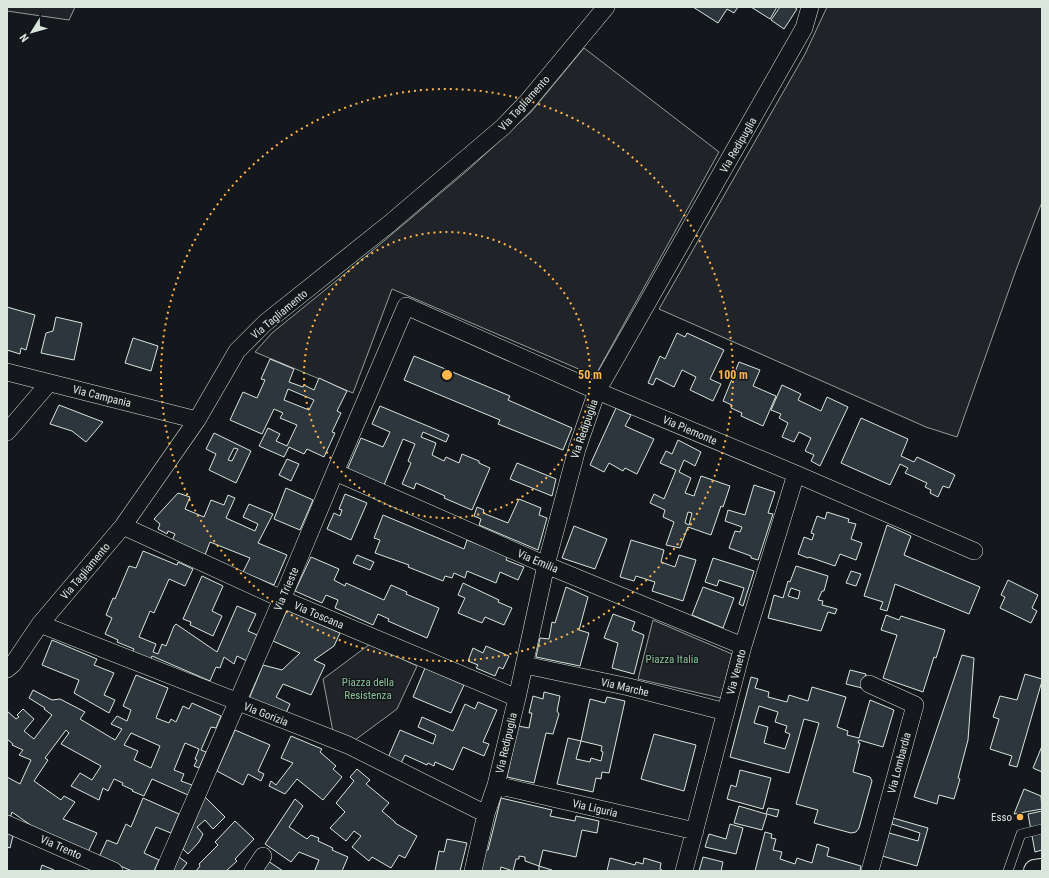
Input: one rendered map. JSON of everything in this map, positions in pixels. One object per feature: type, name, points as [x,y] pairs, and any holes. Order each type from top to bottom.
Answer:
[{"type":"street","name":"Via Tagliamento","points":[[9,664],[40,624],[123,526],[198,420],[237,351],[265,323],[388,224],[503,127],[528,101],[606,7]]},
{"type":"street","name":"Via Redipuglia","points":[[473,871],[486,814],[496,785],[525,665],[546,564],[577,449],[597,391],[804,28],[810,7]]},
{"type":"street","name":"Via Piemonte","points":[[406,306],[597,391],[796,474],[974,551]]},
{"type":"street","name":"Via Trieste","points":[[164,871],[238,703],[406,306]]},
{"type":"street","name":"Via Campania","points":[[7,372],[198,420]]},
{"type":"street","points":[[7,432],[49,383]]},
{"type":"street","name":"Via Emilia","points":[[335,472],[546,564],[743,646]]},
{"type":"street","name":"Via Veneto","points":[[684,871],[743,646],[796,474]]},
{"type":"street","name":"Via Toscana","points":[[123,526],[282,599],[517,698]]},
{"type":"street","name":"Via Gorizia","points":[[40,624],[348,745],[486,814]]},
{"type":"street","name":"Via Marche","points":[[525,665],[629,687],[726,712]]},
{"type":"street","name":"Via Lombardia","points":[[869,684],[915,705],[870,871]]},
{"type":"street","name":"Via Liguria","points":[[496,785],[695,831]]},
{"type":"street","name":"Via Trento","points":[[7,824],[114,871]]},
{"type":"street","points":[[253,871],[263,856]]},
{"type":"street","points":[[1035,871],[1042,870]]},
{"type":"lane","points":[[1008,871],[1021,834],[1042,829]]},
{"type":"green space","points":[[7,7],[75,7],[69,20],[7,11]]},
{"type":"green space","points":[[827,7],[1042,7],[1042,202],[1016,270],[957,437],[926,427],[659,309],[805,54]]},
{"type":"green space","points":[[584,48],[719,152],[595,376],[392,289],[353,393],[255,352],[272,333],[352,268],[469,169],[531,112]]},
{"type":"green space","name":"Piazza Italia","points":[[653,620],[732,654],[721,698],[638,679]]},
{"type":"green space","name":"Piazza della Resistenza","points":[[370,644],[417,666],[397,709],[351,743],[334,737],[323,679]]},
{"type":"building","points":[[693,7],[738,7],[734,13],[727,9],[718,23]]},
{"type":"building","points":[[751,7],[777,7],[770,19]]},
{"type":"building","points":[[780,7],[794,7],[797,9],[784,29],[771,20]]},
{"type":"building","points":[[7,307],[35,315],[26,350],[21,348],[20,354],[7,350]]},
{"type":"building","points":[[56,317],[82,323],[74,360],[41,353],[46,333],[53,331]]},
{"type":"building","points":[[677,333],[685,337],[687,333],[724,350],[710,379],[721,384],[713,401],[690,390],[696,377],[682,370],[674,387],[656,378],[653,385],[648,383],[660,356],[665,359]]},
{"type":"building","points":[[133,338],[158,346],[151,371],[125,363]]},
{"type":"building","points":[[414,356],[510,396],[508,400],[572,428],[563,450],[498,424],[500,420],[404,380]]},
{"type":"building","points":[[270,359],[294,369],[289,382],[303,387],[304,385],[314,390],[319,378],[347,391],[337,411],[341,413],[332,432],[335,433],[324,457],[307,449],[304,454],[289,447],[284,457],[259,446],[268,428],[280,434],[276,441],[287,446],[297,425],[280,418],[283,413],[274,409],[262,434],[230,420],[243,392],[257,398],[265,380],[261,379]],"holes":[[[288,389],[314,400],[309,410],[284,400]]]},
{"type":"building","points":[[739,362],[760,370],[753,386],[776,396],[763,426],[741,416],[742,413],[731,408],[732,405],[723,401]]},
{"type":"building","points":[[782,385],[801,394],[798,400],[821,411],[827,397],[848,407],[820,466],[811,461],[814,455],[805,451],[811,438],[799,432],[794,442],[782,437],[788,423],[779,418],[781,414],[771,410]]},
{"type":"building","points":[[59,405],[103,422],[86,442],[72,431],[50,424]]},
{"type":"building","points":[[380,406],[449,435],[446,442],[423,432],[421,437],[436,443],[432,455],[444,461],[446,457],[459,463],[462,454],[479,461],[479,463],[490,468],[472,510],[444,498],[445,496],[416,483],[414,489],[402,484],[411,463],[408,461],[415,444],[403,439],[384,485],[347,470],[361,438],[383,447],[390,432],[372,424]]},
{"type":"building","points":[[616,408],[631,415],[625,426],[654,439],[637,474],[625,468],[623,471],[609,463],[604,472],[590,465]]},
{"type":"building","points":[[861,418],[908,439],[901,456],[914,462],[917,457],[955,475],[949,488],[943,486],[938,497],[930,493],[931,490],[925,487],[927,483],[905,473],[908,468],[900,464],[890,485],[841,463]]},
{"type":"building","points":[[214,433],[251,451],[236,483],[209,470],[216,454],[206,449]],"holes":[[[234,448],[238,449],[232,461],[228,460]]]},
{"type":"building","points":[[678,440],[701,452],[695,466],[684,460],[679,472],[691,478],[685,493],[694,496],[701,476],[730,486],[711,535],[688,527],[680,548],[666,545],[674,522],[663,517],[665,510],[650,503],[654,494],[664,499],[676,470],[660,463],[666,451],[672,454]],"holes":[[[688,512],[692,513],[689,525],[685,523]]]},
{"type":"building","points":[[287,459],[299,464],[291,481],[279,475]]},
{"type":"building","points":[[517,463],[556,479],[552,496],[510,479]]},
{"type":"building","points":[[754,485],[775,492],[768,513],[773,514],[758,560],[729,548],[735,531],[740,532],[742,527],[725,521],[728,510],[745,515]]},
{"type":"building","points":[[286,488],[313,500],[300,530],[274,519]]},
{"type":"building","points":[[178,493],[190,497],[185,509],[204,517],[211,500],[224,505],[228,495],[235,498],[226,518],[255,531],[258,524],[243,517],[249,504],[273,514],[258,543],[287,555],[274,585],[243,572],[250,558],[210,542],[205,555],[172,541],[175,534],[168,531],[167,534],[158,529],[160,524],[154,519]]},
{"type":"building","points":[[345,494],[367,503],[351,540],[327,529],[334,513],[340,516],[342,510],[339,509]]},
{"type":"building","points":[[519,499],[541,508],[539,515],[547,518],[538,550],[479,525],[481,519],[474,516],[477,507],[484,510],[483,513],[508,523]]},
{"type":"building","points":[[827,512],[849,519],[848,522],[856,524],[851,539],[862,543],[856,560],[840,554],[835,566],[798,554],[804,537],[812,540],[814,534],[811,533],[817,516],[825,519]]},
{"type":"building","points":[[383,515],[464,549],[467,540],[508,556],[506,560],[524,567],[518,580],[500,572],[496,583],[467,571],[465,578],[454,573],[452,578],[445,576],[443,581],[408,567],[409,565],[375,553],[380,540],[374,538]]},
{"type":"building","points":[[887,525],[911,536],[904,555],[980,587],[969,614],[895,584],[887,611],[880,609],[883,602],[864,596]]},
{"type":"building","points":[[574,526],[607,539],[595,569],[562,558]]},
{"type":"building","points":[[631,540],[664,550],[661,562],[675,567],[679,555],[696,560],[683,601],[652,591],[655,582],[636,576],[634,581],[620,577]]},
{"type":"building","points":[[143,551],[177,565],[178,562],[193,569],[185,586],[169,579],[154,613],[150,611],[139,637],[156,644],[153,652],[158,654],[162,644],[166,646],[176,624],[217,652],[237,606],[256,614],[248,631],[257,635],[247,661],[237,656],[234,664],[224,657],[220,668],[216,667],[210,681],[152,656],[150,661],[131,654],[134,649],[117,642],[118,640],[105,634],[112,618],[106,615],[113,598],[115,599],[129,566],[136,568]]},
{"type":"building","points":[[357,555],[374,562],[370,570],[353,563]]},
{"type":"building","points":[[311,557],[339,569],[334,580],[345,586],[346,583],[384,600],[391,585],[407,592],[406,594],[439,608],[427,638],[388,621],[389,619],[378,614],[373,625],[335,608],[338,600],[326,595],[322,603],[295,591]]},
{"type":"building","points":[[713,558],[754,571],[743,606],[739,604],[744,588],[719,580],[717,586],[705,582]]},
{"type":"building","points":[[796,566],[828,576],[824,591],[822,591],[818,600],[823,601],[822,605],[837,609],[835,614],[828,612],[821,631],[768,618],[774,595],[783,598],[788,581],[790,582]],"holes":[[[791,588],[800,591],[798,599],[788,596]]]},
{"type":"building","points":[[851,571],[861,574],[856,586],[846,583]]},
{"type":"building","points":[[202,576],[223,586],[212,611],[222,616],[213,636],[190,625],[191,622],[183,619]]},
{"type":"building","points":[[1008,580],[1038,595],[1032,608],[1037,611],[1031,623],[1000,608],[1005,597],[1001,595]]},
{"type":"building","points":[[463,583],[499,600],[498,602],[512,608],[504,625],[485,617],[482,623],[458,613],[465,598],[458,595]]},
{"type":"building","points":[[566,587],[588,597],[579,630],[589,633],[580,666],[536,657],[540,638],[549,639],[552,622],[555,623]]},
{"type":"building","points":[[703,587],[734,598],[723,628],[692,615]]},
{"type":"building","points":[[287,610],[340,633],[334,646],[314,660],[325,665],[311,695],[283,684],[276,697],[290,704],[285,715],[249,699],[263,665],[282,670],[300,653],[273,641]]},
{"type":"building","points":[[613,614],[635,622],[632,630],[644,635],[634,674],[612,668],[618,643],[604,638]]},
{"type":"building","points":[[886,615],[899,620],[901,616],[945,630],[936,658],[934,657],[923,692],[883,678],[897,635],[881,630]]},
{"type":"building","points":[[52,640],[97,659],[94,665],[114,673],[104,695],[115,700],[109,713],[74,693],[79,680],[42,665]]},
{"type":"building","points":[[486,646],[509,656],[503,669],[499,667],[495,676],[476,668],[478,665],[468,661],[473,648],[483,653]]},
{"type":"building","points":[[962,655],[974,658],[968,740],[958,778],[960,779],[954,799],[939,795],[937,804],[914,797]]},
{"type":"building","points":[[425,668],[464,685],[451,713],[413,697]]},
{"type":"building","points":[[850,670],[866,674],[862,688],[846,684]]},
{"type":"building","points":[[1025,674],[1042,679],[1042,681],[1017,767],[1009,765],[1012,756],[990,749],[999,719],[993,717],[1000,696],[1017,700]]},
{"type":"building","points":[[136,675],[168,688],[156,718],[169,723],[171,719],[176,722],[183,706],[189,709],[192,703],[221,716],[216,728],[211,727],[201,750],[206,752],[199,768],[194,766],[199,749],[185,743],[174,770],[184,774],[181,781],[192,785],[188,795],[152,779],[144,796],[132,791],[133,790],[122,785],[123,783],[114,779],[108,791],[103,788],[99,800],[71,786],[80,773],[92,780],[101,766],[61,744],[69,733],[66,730],[45,758],[48,760],[34,781],[61,800],[64,796],[75,802],[63,819],[97,833],[88,852],[39,831],[12,812],[10,818],[7,817],[7,777],[20,784],[31,760],[19,755],[23,750],[12,745],[13,744],[7,739],[7,711],[16,719],[19,717],[17,715],[23,709],[34,719],[24,731],[34,739],[52,715],[44,709],[45,708],[29,698],[33,690],[52,700],[60,699],[85,712],[80,719],[115,740],[122,729],[111,724],[117,716],[127,721],[131,710],[123,706]],"holes":[[[131,733],[160,746],[151,768],[134,760],[138,751],[124,745]]]},
{"type":"building","points":[[751,677],[758,679],[755,688],[769,692],[768,697],[787,702],[789,695],[808,701],[812,687],[846,697],[837,727],[848,731],[847,735],[859,738],[870,700],[894,710],[883,747],[859,740],[858,743],[860,743],[853,772],[870,777],[872,781],[859,828],[856,832],[851,833],[814,823],[818,810],[796,804],[819,723],[804,719],[789,773],[730,757]],"holes":[[[759,706],[778,712],[775,722],[787,726],[785,732],[790,734],[785,749],[764,743],[768,727],[754,723]]]},
{"type":"building","points":[[544,692],[560,696],[557,711],[559,714],[553,734],[546,733],[534,783],[507,777],[518,726],[529,728],[532,713],[529,713],[533,696],[543,699]]},
{"type":"building","points":[[607,697],[625,701],[609,773],[602,772],[601,779],[596,778],[593,792],[557,784],[568,738],[581,741],[590,699],[605,703]],"holes":[[[581,741],[602,746],[601,751],[603,752],[601,761],[591,758],[590,762],[576,759]]]},
{"type":"building","points":[[478,702],[497,710],[483,742],[489,744],[484,756],[463,747],[453,770],[435,762],[434,766],[428,763],[427,765],[405,755],[400,765],[387,760],[400,730],[433,744],[436,735],[418,727],[422,717],[453,731],[465,704],[475,709]]},
{"type":"building","points":[[235,730],[270,745],[258,771],[264,774],[261,781],[248,774],[243,785],[217,771]]},
{"type":"building","points":[[654,734],[696,745],[684,791],[641,779]]},
{"type":"building","points":[[291,736],[322,749],[320,752],[336,766],[333,769],[342,777],[323,800],[297,779],[285,794],[269,786],[271,781],[276,785],[293,763],[281,758]]},
{"type":"building","points":[[1042,746],[1042,772],[1033,768]]},
{"type":"building","points":[[357,769],[370,780],[366,784],[389,803],[382,811],[395,823],[417,836],[405,858],[399,855],[391,868],[372,857],[369,861],[352,847],[361,836],[354,831],[346,841],[330,828],[345,812],[336,803],[354,781],[350,777]]},
{"type":"building","points":[[740,770],[771,778],[763,809],[727,799],[731,785],[736,787]]},
{"type":"building","points":[[1024,789],[1041,796],[1042,809],[1014,814]]},
{"type":"building","points":[[205,797],[225,817],[213,829],[205,820],[197,827],[203,834],[199,842],[188,854],[183,849]]},
{"type":"building","points":[[143,798],[179,814],[171,833],[156,827],[144,853],[159,860],[154,871],[132,871],[99,857],[107,840],[117,844],[126,824],[131,827]]},
{"type":"building","points":[[501,798],[552,810],[550,816],[575,821],[576,816],[599,821],[597,833],[582,830],[576,857],[543,850],[539,866],[525,861],[525,857],[519,856],[519,859],[516,859],[513,871],[501,867],[500,871],[481,871],[486,849],[488,850]]},
{"type":"building","points":[[295,799],[303,806],[289,827],[307,839],[311,835],[319,838],[318,841],[333,848],[332,850],[348,857],[342,871],[317,871],[315,870],[319,860],[299,852],[291,862],[265,844]]},
{"type":"building","points":[[739,806],[766,814],[768,808],[779,810],[777,817],[767,814],[762,830],[734,823]]},
{"type":"building","points":[[1042,811],[1042,850],[1035,852],[1028,814]]},
{"type":"building","points":[[893,818],[928,828],[917,866],[882,856],[889,833],[918,841],[920,833],[892,824]]},
{"type":"building","points":[[235,821],[254,839],[235,859],[237,861],[226,871],[196,871],[200,866],[199,864],[218,845],[215,842]]},
{"type":"building","points":[[730,824],[743,828],[736,854],[705,847],[709,834],[726,839]]},
{"type":"building","points":[[765,832],[772,834],[771,838],[776,839],[773,850],[782,852],[780,859],[795,864],[797,858],[812,863],[817,844],[829,848],[827,856],[861,866],[860,871],[755,871]]},
{"type":"building","points":[[7,833],[13,836],[10,848],[7,847]]},
{"type":"building","points":[[447,839],[467,843],[460,871],[435,871],[439,851],[444,852]]},
{"type":"building","points":[[179,857],[187,863],[181,871],[173,871]]},
{"type":"building","points":[[703,857],[723,862],[721,871],[699,871]]},
{"type":"building","points":[[610,858],[635,865],[636,862],[643,864],[644,858],[661,863],[660,869],[662,871],[607,871]]},
{"type":"building","points":[[268,861],[283,871],[261,871]]},
{"type":"building","points":[[42,865],[54,870],[54,871],[40,871]]},
{"type":"building","points":[[539,866],[552,870],[552,871],[539,871]]},
{"type":"place","name":"Esso","points":[[1020,817]]}]
